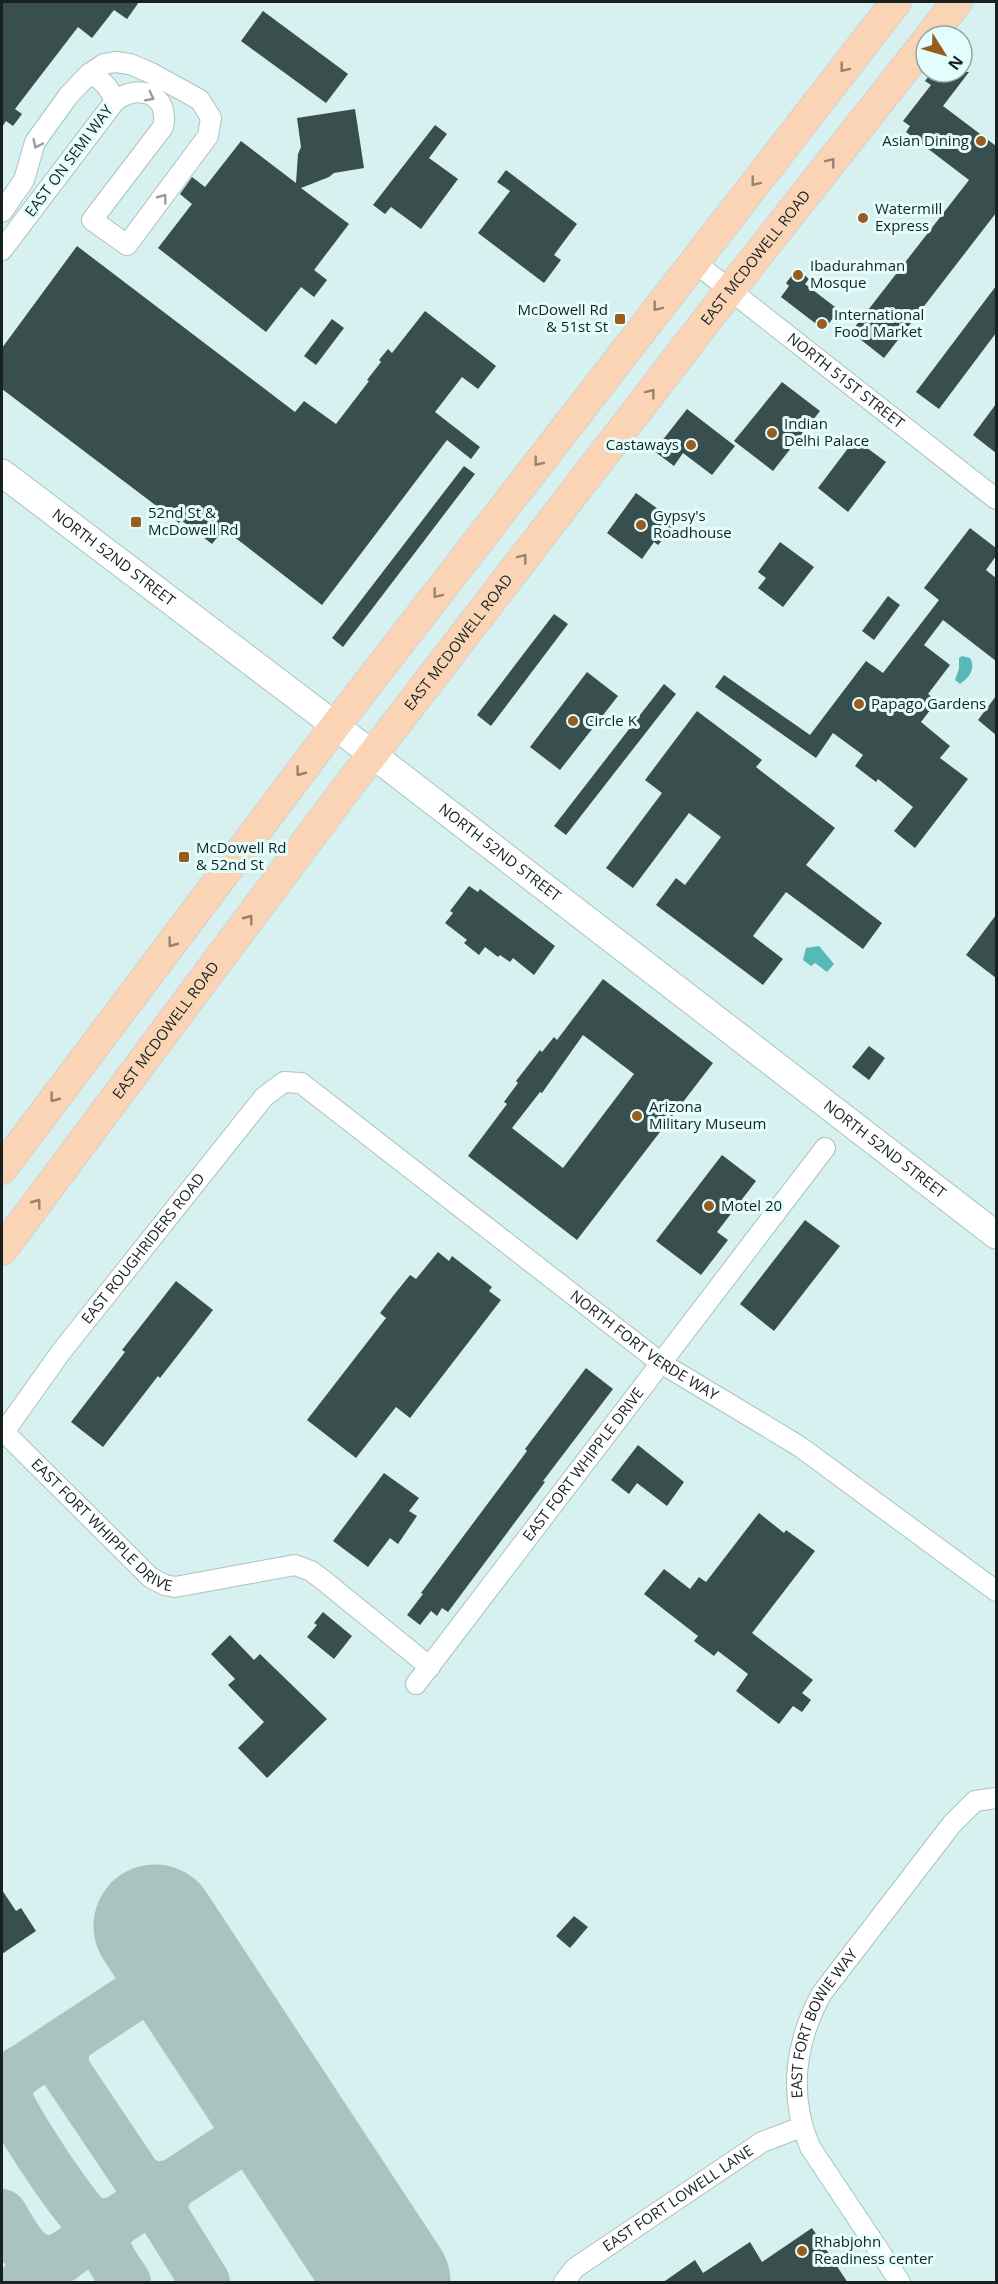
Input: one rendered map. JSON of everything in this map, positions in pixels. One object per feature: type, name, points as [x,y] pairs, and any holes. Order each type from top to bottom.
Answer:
[{"type":"main road","points":[[2,1169],[335,726],[693,261],[896,2]]},
{"type":"main road","points":[[940,24],[957,2]]},
{"type":"main road","name":"EAST MCDOWELL ROAD","points":[[2,1250],[372,755],[730,290],[914,57]]},
{"type":"main road","points":[[817,103],[855,132]]},
{"type":"main road","name":"NORTH 52ND STREET","points":[[2,473],[335,726],[996,1235]]},
{"type":"street","name":"EAST ON SEMI WAY","points":[[2,212],[24,180],[35,142],[69,95],[89,74],[104,64],[116,62],[130,64],[200,100],[211,118],[208,136],[127,244],[92,220],[163,128],[165,116],[164,108],[159,101],[142,92],[125,94],[115,101],[2,250]]},
{"type":"street","name":"EAST ON SEMI WAY","points":[[89,74],[97,76],[110,90],[115,101]]},
{"type":"street","name":"NORTH 51ST STREET","points":[[693,261],[996,499]]},
{"type":"street","name":"EAST ROUGHRIDERS ROAD","points":[[3,1434],[61,1352],[264,1097],[285,1082],[301,1083]]},
{"type":"street","name":"NORTH FORT VERDE WAY","points":[[301,1083],[661,1363],[799,1446],[996,1591]]},
{"type":"street","name":"EAST FORT WHIPPLE DRIVE","points":[[416,1684],[825,1148]]},
{"type":"street","name":"EAST FORT WHIPPLE DRIVE","points":[[3,1434],[152,1578],[175,1587],[295,1565],[311,1571],[323,1580],[430,1667]]},
{"type":"street","name":"EAST FORT BOWIE WAY","points":[[900,2283],[810,2146],[801,2127],[796,2074],[800,2048],[811,2014],[822,1993],[952,1824],[975,1801],[996,1798]]},
{"type":"street","name":"EAST FORT LOWELL LANE","points":[[564,2283],[575,2268],[762,2142],[801,2127]]},
{"type":"water","points":[[962,656],[970,658],[972,669],[969,676],[960,684],[955,680],[959,669],[959,658]]},
{"type":"water","points":[[819,946],[834,964],[827,972],[815,963],[811,966],[803,960],[806,948]]},
{"type":"building","points":[[2,2],[139,2],[127,19],[114,10],[92,38],[78,27],[15,109],[22,114],[13,126],[6,121],[2,127]]},
{"type":"building","points":[[263,11],[348,74],[326,103],[241,41]]},
{"type":"building","points":[[930,84],[960,84],[943,106],[996,146],[996,213],[884,358],[851,332],[969,180],[906,132],[910,126],[903,121],[931,85]]},
{"type":"building","points":[[355,109],[364,168],[334,173],[301,188],[349,224],[314,270],[327,280],[314,297],[301,287],[266,332],[158,248],[192,204],[180,194],[192,177],[205,187],[241,141],[296,183],[298,154],[301,147],[297,118]]},
{"type":"building","points":[[435,125],[447,134],[429,158],[458,179],[421,229],[391,207],[385,214],[373,205]]},
{"type":"building","points":[[506,170],[577,224],[554,255],[561,260],[544,283],[478,233],[510,191],[497,182]]},
{"type":"building","points":[[77,246],[295,412],[304,401],[336,424],[369,381],[367,380],[381,362],[379,360],[388,349],[392,353],[425,311],[496,366],[478,389],[462,377],[435,412],[480,447],[471,459],[447,440],[322,605],[224,529],[212,544],[181,520],[179,523],[2,389],[2,348]]},
{"type":"building","points":[[797,269],[809,279],[805,284],[839,310],[824,330],[781,297],[789,286],[786,283]]},
{"type":"building","points":[[996,286],[996,333],[939,409],[916,392]]},
{"type":"building","points":[[332,319],[344,328],[316,365],[304,356]]},
{"type":"building","name":"Indian Delhi Palace","points":[[782,382],[820,411],[773,471],[734,441]]},
{"type":"building","points":[[996,404],[996,453],[973,435]]},
{"type":"building","name":"Castaways","points":[[687,409],[735,446],[712,475],[683,453],[674,466],[654,451]]},
{"type":"building","points":[[855,439],[886,462],[848,512],[818,488]]},
{"type":"building","points":[[464,466],[475,474],[343,647],[332,638]]},
{"type":"building","name":"Gypsy's Roadhouse","points":[[636,493],[669,517],[665,522],[675,528],[665,541],[663,539],[658,545],[654,542],[642,559],[607,533]]},
{"type":"building","points":[[970,528],[996,548],[996,556],[986,570],[996,578],[996,661],[943,620],[924,645],[950,665],[928,694],[937,701],[921,722],[950,746],[940,758],[968,779],[915,848],[894,831],[913,807],[878,779],[876,782],[855,766],[863,755],[833,733],[816,758],[715,687],[724,675],[810,735],[866,661],[883,673],[939,600],[924,588]]},
{"type":"building","points":[[780,542],[814,567],[783,607],[758,588],[766,578],[758,572]]},
{"type":"building","points":[[888,596],[900,605],[874,640],[862,631]]},
{"type":"building","points":[[554,614],[568,624],[491,726],[477,715]]},
{"type":"building","name":"Circle K","points":[[587,672],[618,696],[560,770],[530,747]]},
{"type":"building","points":[[664,684],[676,694],[566,835],[554,826]]},
{"type":"building","points":[[996,696],[996,735],[978,720]]},
{"type":"building","points":[[697,711],[762,760],[756,767],[835,828],[806,865],[882,923],[863,949],[786,892],[753,936],[783,959],[763,985],[656,905],[676,878],[685,885],[721,837],[689,813],[633,888],[606,868],[662,793],[645,780]]},
{"type":"building","points":[[469,886],[478,892],[480,889],[555,946],[534,975],[513,958],[510,962],[500,955],[498,957],[485,947],[479,955],[464,943],[467,940],[445,923],[453,913],[450,911]]},
{"type":"building","points":[[996,915],[996,978],[966,955]]},
{"type":"building","name":"Arizona Military Museum","points":[[603,979],[713,1063],[577,1240],[468,1156],[507,1104],[504,1102],[518,1083],[516,1081],[540,1050],[542,1052],[554,1037],[557,1040]],"holes":[[[583,1035],[634,1074],[563,1168],[512,1128],[540,1092],[542,1093]]]},
{"type":"building","points":[[869,1046],[885,1058],[869,1080],[852,1067]]},
{"type":"building","name":"Motel 20","points":[[722,1155],[756,1181],[717,1232],[728,1240],[701,1275],[656,1241]]},
{"type":"building","points":[[805,1220],[840,1246],[774,1331],[740,1304]]},
{"type":"building","points":[[438,1252],[449,1261],[452,1256],[492,1287],[489,1291],[501,1300],[410,1418],[396,1407],[356,1458],[307,1420],[386,1318],[380,1313],[393,1296],[410,1275],[416,1279]]},
{"type":"building","points":[[176,1281],[213,1310],[103,1447],[71,1422],[125,1352],[122,1350]]},
{"type":"building","points":[[586,1368],[613,1389],[448,1612],[442,1608],[437,1616],[431,1611],[420,1625],[407,1615],[423,1594],[421,1593]]},
{"type":"building","points":[[638,1445],[684,1482],[667,1506],[637,1483],[629,1494],[611,1480]]},
{"type":"building","points":[[384,1473],[419,1498],[409,1511],[417,1516],[398,1544],[390,1538],[368,1567],[333,1541]]},
{"type":"building","points":[[759,1513],[784,1533],[786,1530],[815,1551],[752,1633],[813,1680],[802,1693],[811,1700],[802,1712],[793,1706],[779,1724],[736,1691],[748,1674],[718,1651],[714,1656],[694,1641],[698,1636],[644,1594],[664,1569],[690,1589],[699,1577],[706,1582]]},
{"type":"building","points":[[323,1612],[352,1636],[334,1659],[307,1637],[317,1625],[314,1623]]},
{"type":"building","points":[[230,1635],[254,1660],[260,1654],[327,1719],[267,1778],[238,1748],[264,1722],[228,1685],[235,1679],[211,1654]]},
{"type":"building","points":[[2,1890],[16,1911],[21,1908],[36,1931],[2,1954]]},
{"type":"building","points":[[574,1916],[588,1927],[570,1948],[556,1936]]},
{"type":"building","name":"Rhabjohn Readiness center","points":[[812,2228],[848,2283],[662,2283],[695,2260],[703,2273],[750,2242],[762,2262]]},
{"type":"taxiway","points":[[2,2083],[181,1965]]},
{"type":"taxiway","points":[[73,2036],[64,2052],[65,2070],[136,2176],[153,2186],[173,2184]]},
{"type":"taxiway","points":[[19,2071],[12,2079],[7,2096],[19,2121],[44,2161],[71,2200],[89,2220],[99,2223],[117,2221]]},
{"type":"taxiway","points":[[24,2282],[279,2115]]},
{"type":"taxiway","points":[[173,2184],[163,2198],[164,2216],[205,2282]]},
{"type":"taxiway","points":[[2,2214],[19,2241],[32,2255],[40,2259],[62,2258]]},
{"type":"taxiway","points":[[117,2221],[107,2233],[106,2243],[112,2261],[126,2282]]},
{"type":"taxiway","points":[[358,2282],[380,2268]]},
{"type":"runway","points":[[155,1926],[389,2282]]},
{"type":"place","name":"Asian Dining","points":[[981,141]]},
{"type":"place","name":"Watermill Express","points":[[863,218]]},
{"type":"place","name":"Ibadurahman Mosque","points":[[798,275]]},
{"type":"place","name":"McDowell Rd & 51st St","points":[[620,319]]},
{"type":"place","name":"International Food Market","points":[[822,324]]},
{"type":"place","name":"Indian Delhi Palace","points":[[772,433]]},
{"type":"place","name":"Castaways","points":[[691,445]]},
{"type":"place","name":"52nd St & McDowell Rd","points":[[136,522]]},
{"type":"place","name":"Gypsy's Roadhouse","points":[[641,525]]},
{"type":"place","name":"Papago Gardens","points":[[859,704]]},
{"type":"place","name":"Circle K","points":[[573,721]]},
{"type":"place","name":"McDowell Rd & 52nd St","points":[[184,857]]},
{"type":"place","name":"Arizona Military Museum","points":[[637,1116]]},
{"type":"place","name":"Motel 20","points":[[709,1206]]},
{"type":"place","name":"Rhabjohn Readiness center","points":[[802,2251]]}]
